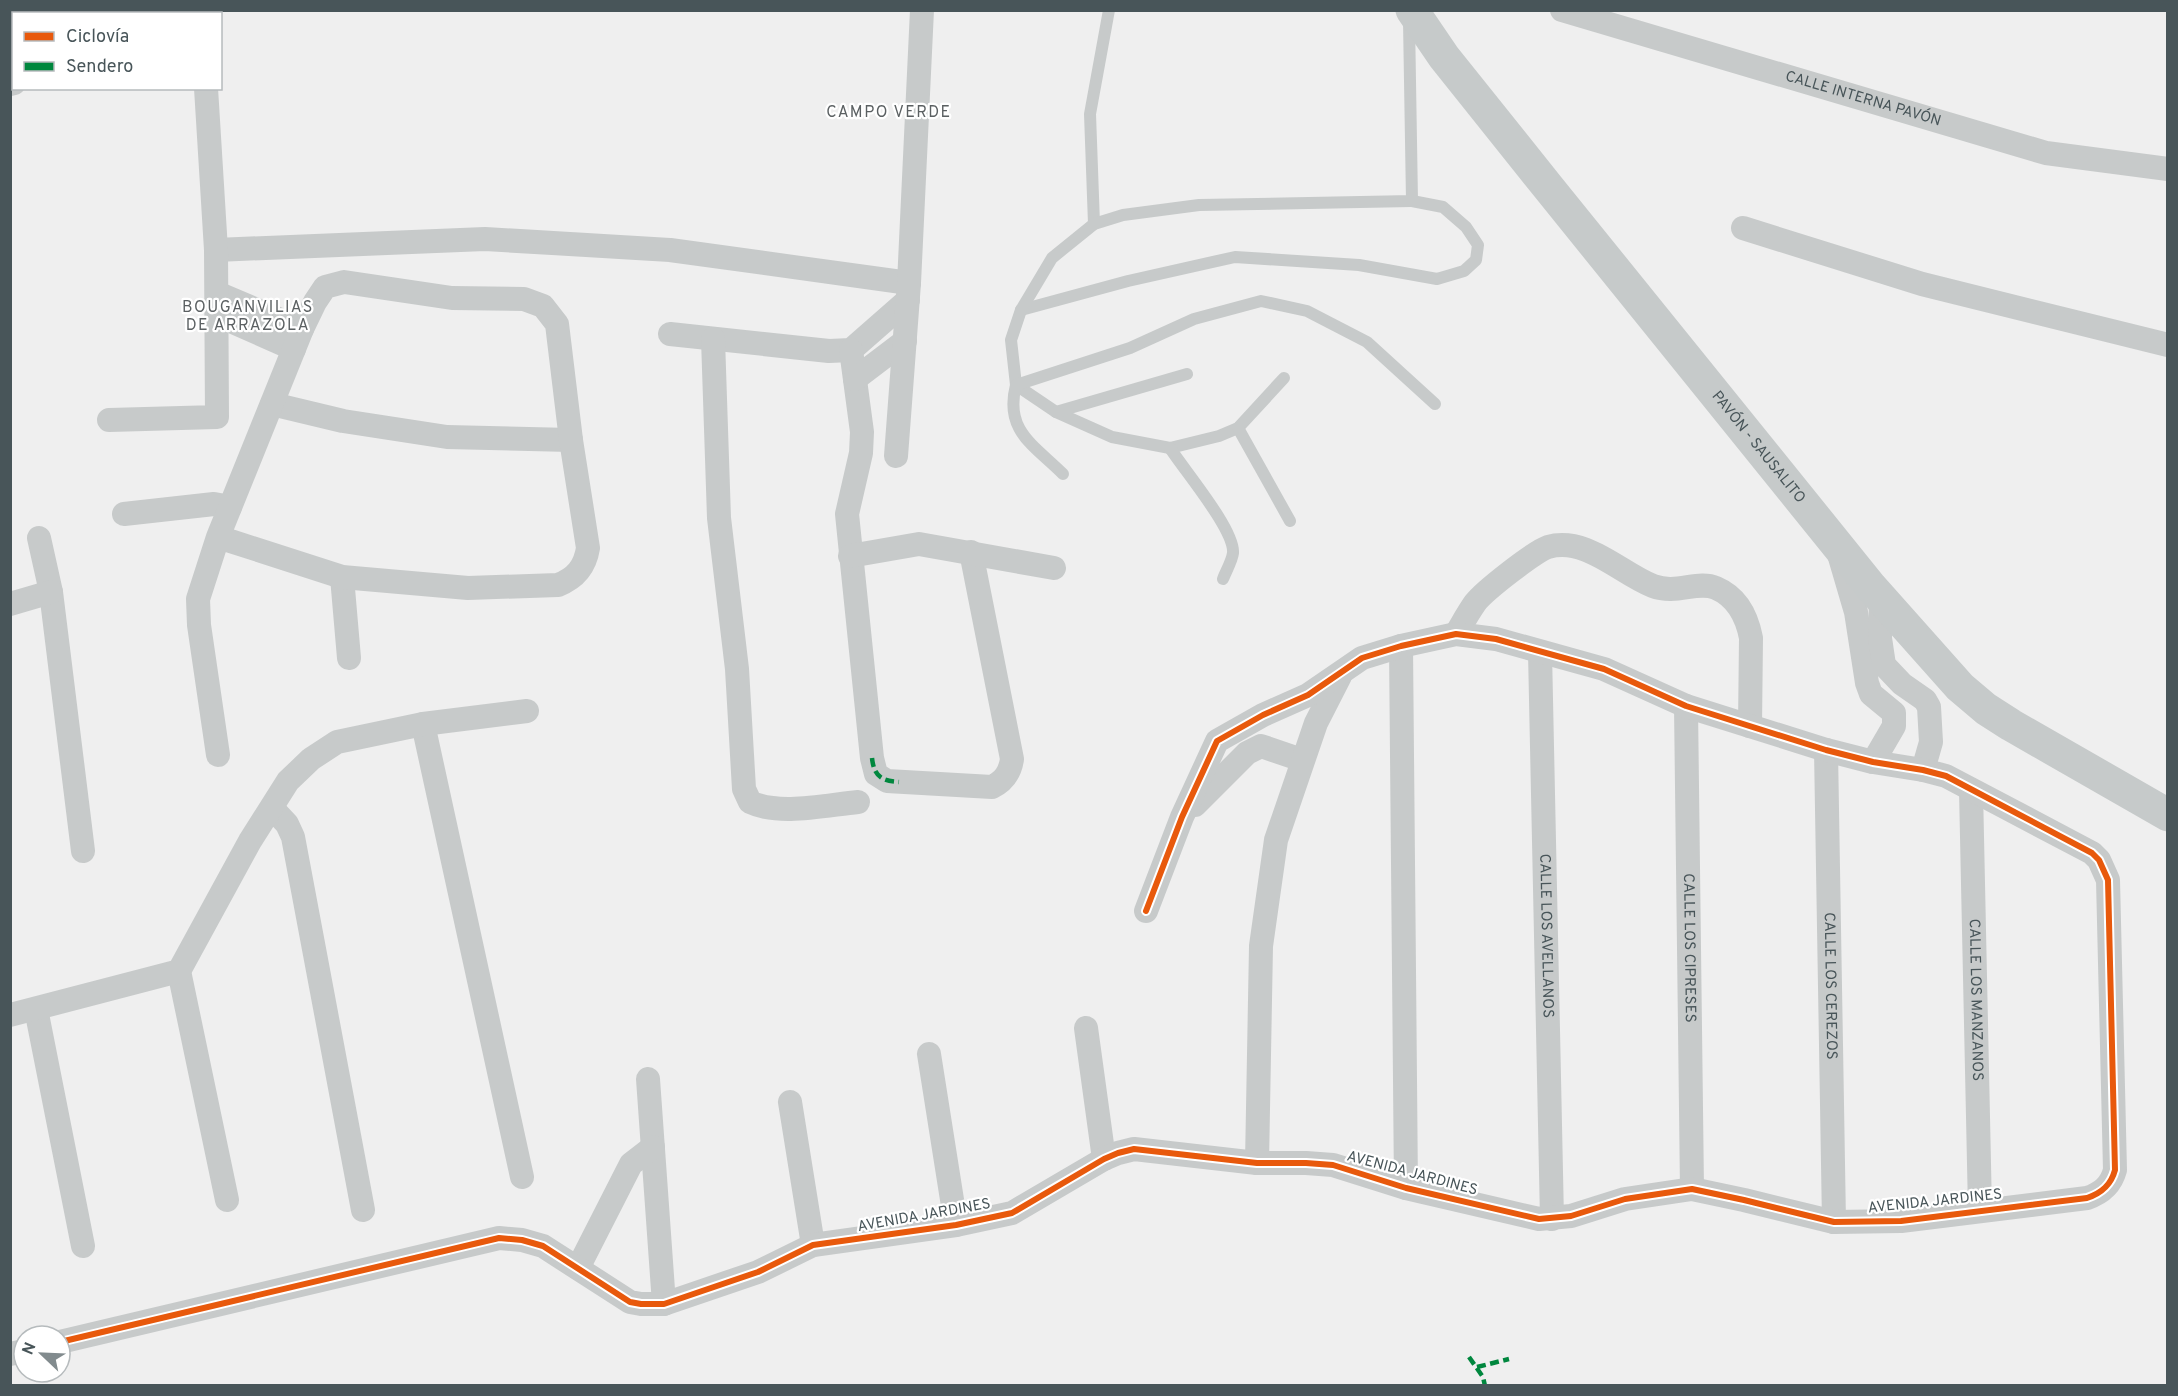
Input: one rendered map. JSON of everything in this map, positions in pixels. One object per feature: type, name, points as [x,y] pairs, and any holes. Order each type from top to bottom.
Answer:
[{"type":"street","points":[[896,456],[909,292],[922,10]]},
{"type":"street","name":"PAVÓN - SAUSALITO","points":[[1411,10],[1444,57],[1836,543],[1869,599],[1882,640],[1960,687],[1986,709],[2168,815]]},
{"type":"street","name":"CALLE INTERNA PAVÓN","points":[[1562,10],[2046,153],[2168,169]]},
{"type":"street","points":[[109,420],[217,417],[216,250],[206,90]]},
{"type":"street","points":[[1743,228],[1922,284],[2168,345]]},
{"type":"street","points":[[216,250],[485,239],[670,250],[909,292]]},
{"type":"street","points":[[218,537],[342,577],[468,588],[558,585],[566,582],[584,564],[588,548],[571,440],[557,324],[543,306],[524,299],[452,298],[344,282],[324,287],[298,339],[230,507],[218,537],[198,599],[199,625],[218,754]]},
{"type":"street","points":[[670,334],[828,351],[851,350],[909,292]]},
{"type":"street","points":[[217,304],[298,339]]},
{"type":"street","points":[[714,339],[719,518],[737,669],[744,789],[750,802],[762,808],[780,809],[858,802]]},
{"type":"street","points":[[855,379],[905,341]]},
{"type":"street","points":[[851,350],[862,432],[861,453],[847,514],[850,555],[873,768],[880,778],[887,781],[992,787],[1002,781],[1010,771],[1012,759],[971,552]]},
{"type":"street","points":[[272,404],[343,421],[447,437],[571,440]]},
{"type":"street","points":[[124,514],[214,504],[230,507]]},
{"type":"street","points":[[39,538],[51,592],[83,851]]},
{"type":"street","points":[[850,555],[919,544],[1053,568]]},
{"type":"street","points":[[1456,634],[1476,602],[1529,558],[1548,547],[1581,548],[1657,588],[1673,590],[1688,589],[1703,584],[1710,586],[1736,603],[1749,626],[1751,638],[1749,726]]},
{"type":"street","points":[[342,577],[349,658]]},
{"type":"street","points":[[10,604],[51,592]]},
{"type":"street","points":[[1869,599],[1882,640],[1884,665],[1902,684],[1925,700],[1929,707],[1931,742],[1923,770]]},
{"type":"street","points":[[1146,911],[1182,817],[1217,741],[1308,695],[1362,658],[1401,646],[1456,634],[1496,639],[1604,669],[1686,706],[1826,750],[1923,770],[1946,777],[1971,790]]},
{"type":"street","points":[[1882,640],[1864,672],[1871,694],[1894,713],[1894,726],[1885,764]]},
{"type":"street","points":[[1401,646],[1406,1188]]},
{"type":"street","name":"CALLE LOS AVELLANOS","points":[[1540,652],[1552,1219]]},
{"type":"street","points":[[1257,1163],[1261,946],[1276,840],[1316,723],[1342,673]]},
{"type":"street","name":"CALLE LOS CIPRESES","points":[[1686,706],[1692,1189]]},
{"type":"street","points":[[227,1200],[179,972],[250,841],[288,781],[311,759],[337,742],[423,724],[527,711]]},
{"type":"street","points":[[423,724],[522,1177]]},
{"type":"street","points":[[1182,817],[1247,753],[1261,746],[1302,760]]},
{"type":"street","name":"CALLE LOS CEREZOS","points":[[1826,750],[1834,1222]]},
{"type":"street","name":"AVENIDA JARDINES","points":[[72,1339],[499,1238],[522,1240],[543,1246],[620,1296],[640,1304],[664,1304],[758,1272],[813,1245],[956,1225],[1012,1213],[1104,1159],[1134,1149],[1257,1163],[1306,1162],[1333,1165],[1406,1188],[1539,1219],[1571,1216],[1625,1199],[1692,1189],[1834,1222],[1901,1221],[2087,1198],[2096,1195],[2109,1185],[2115,1170],[2116,1129],[2108,880],[2099,860],[2083,846],[1971,790]]},
{"type":"street","name":"CALLE LOS MANZANOS","points":[[1971,790],[1980,1210]]},
{"type":"street","points":[[272,808],[287,824],[293,837],[363,1210]]},
{"type":"street","points":[[10,1015],[179,972]]},
{"type":"street","points":[[36,1009],[83,1245]]},
{"type":"street","points":[[1086,1028],[1104,1159]]},
{"type":"street","points":[[928,1054],[956,1225]]},
{"type":"street","points":[[648,1078],[664,1304]]},
{"type":"street","points":[[790,1102],[813,1245]]},
{"type":"street","points":[[578,1268],[631,1164],[653,1147]]},
{"type":"lane","points":[[1094,224],[1090,114],[1109,10]]},
{"type":"lane","points":[[1411,10],[1412,201]]},
{"type":"lane","points":[[1020,310],[1128,280],[1234,257],[1359,265],[1437,279],[1464,271],[1476,260],[1478,245],[1466,227],[1443,207],[1412,201],[1199,205],[1123,215],[1094,224],[1052,258],[1020,310],[1011,340],[1016,385],[1012,398],[1013,417],[1020,432],[1063,474]]},
{"type":"lane","points":[[1016,385],[1130,348],[1194,319],[1261,302],[1307,311],[1367,342],[1435,404]]},
{"type":"lane","points":[[1056,412],[1186,374]]},
{"type":"lane","points":[[1016,385],[1056,412],[1112,437],[1170,448],[1219,436],[1238,428],[1284,378]]},
{"type":"lane","points":[[1238,428],[1290,521]]},
{"type":"lane","points":[[1170,448],[1216,511],[1231,540],[1233,552],[1223,579]]},
{"type":"marked path","points":[[872,758],[877,773],[883,779],[899,782]]},
{"type":"marked path","points":[[1469,1357],[1483,1377],[1485,1386]]},
{"type":"marked path","points":[[1477,1367],[1509,1359]]},
{"type":"cycle path","points":[[72,1339],[499,1238],[522,1240],[543,1246],[630,1302],[664,1304],[758,1272],[813,1245],[956,1225],[1012,1213],[1104,1159],[1134,1149],[1257,1163],[1333,1165],[1406,1188],[1539,1219],[1571,1216],[1625,1199],[1692,1189],[1834,1222],[1901,1221],[2087,1198],[2105,1188],[2115,1170],[2108,880],[2099,860],[2092,853],[1946,776],[1826,750],[1686,706],[1604,669],[1496,639],[1456,634],[1401,646],[1362,658],[1308,695],[1263,715],[1217,741],[1182,817],[1146,911]]},
{"type":"district","name":"CAMPO VERDE","points":[[889,113]]},
{"type":"district","name":"BOUGANVILIAS DE ARRAZOLA","points":[[248,317]]}]
